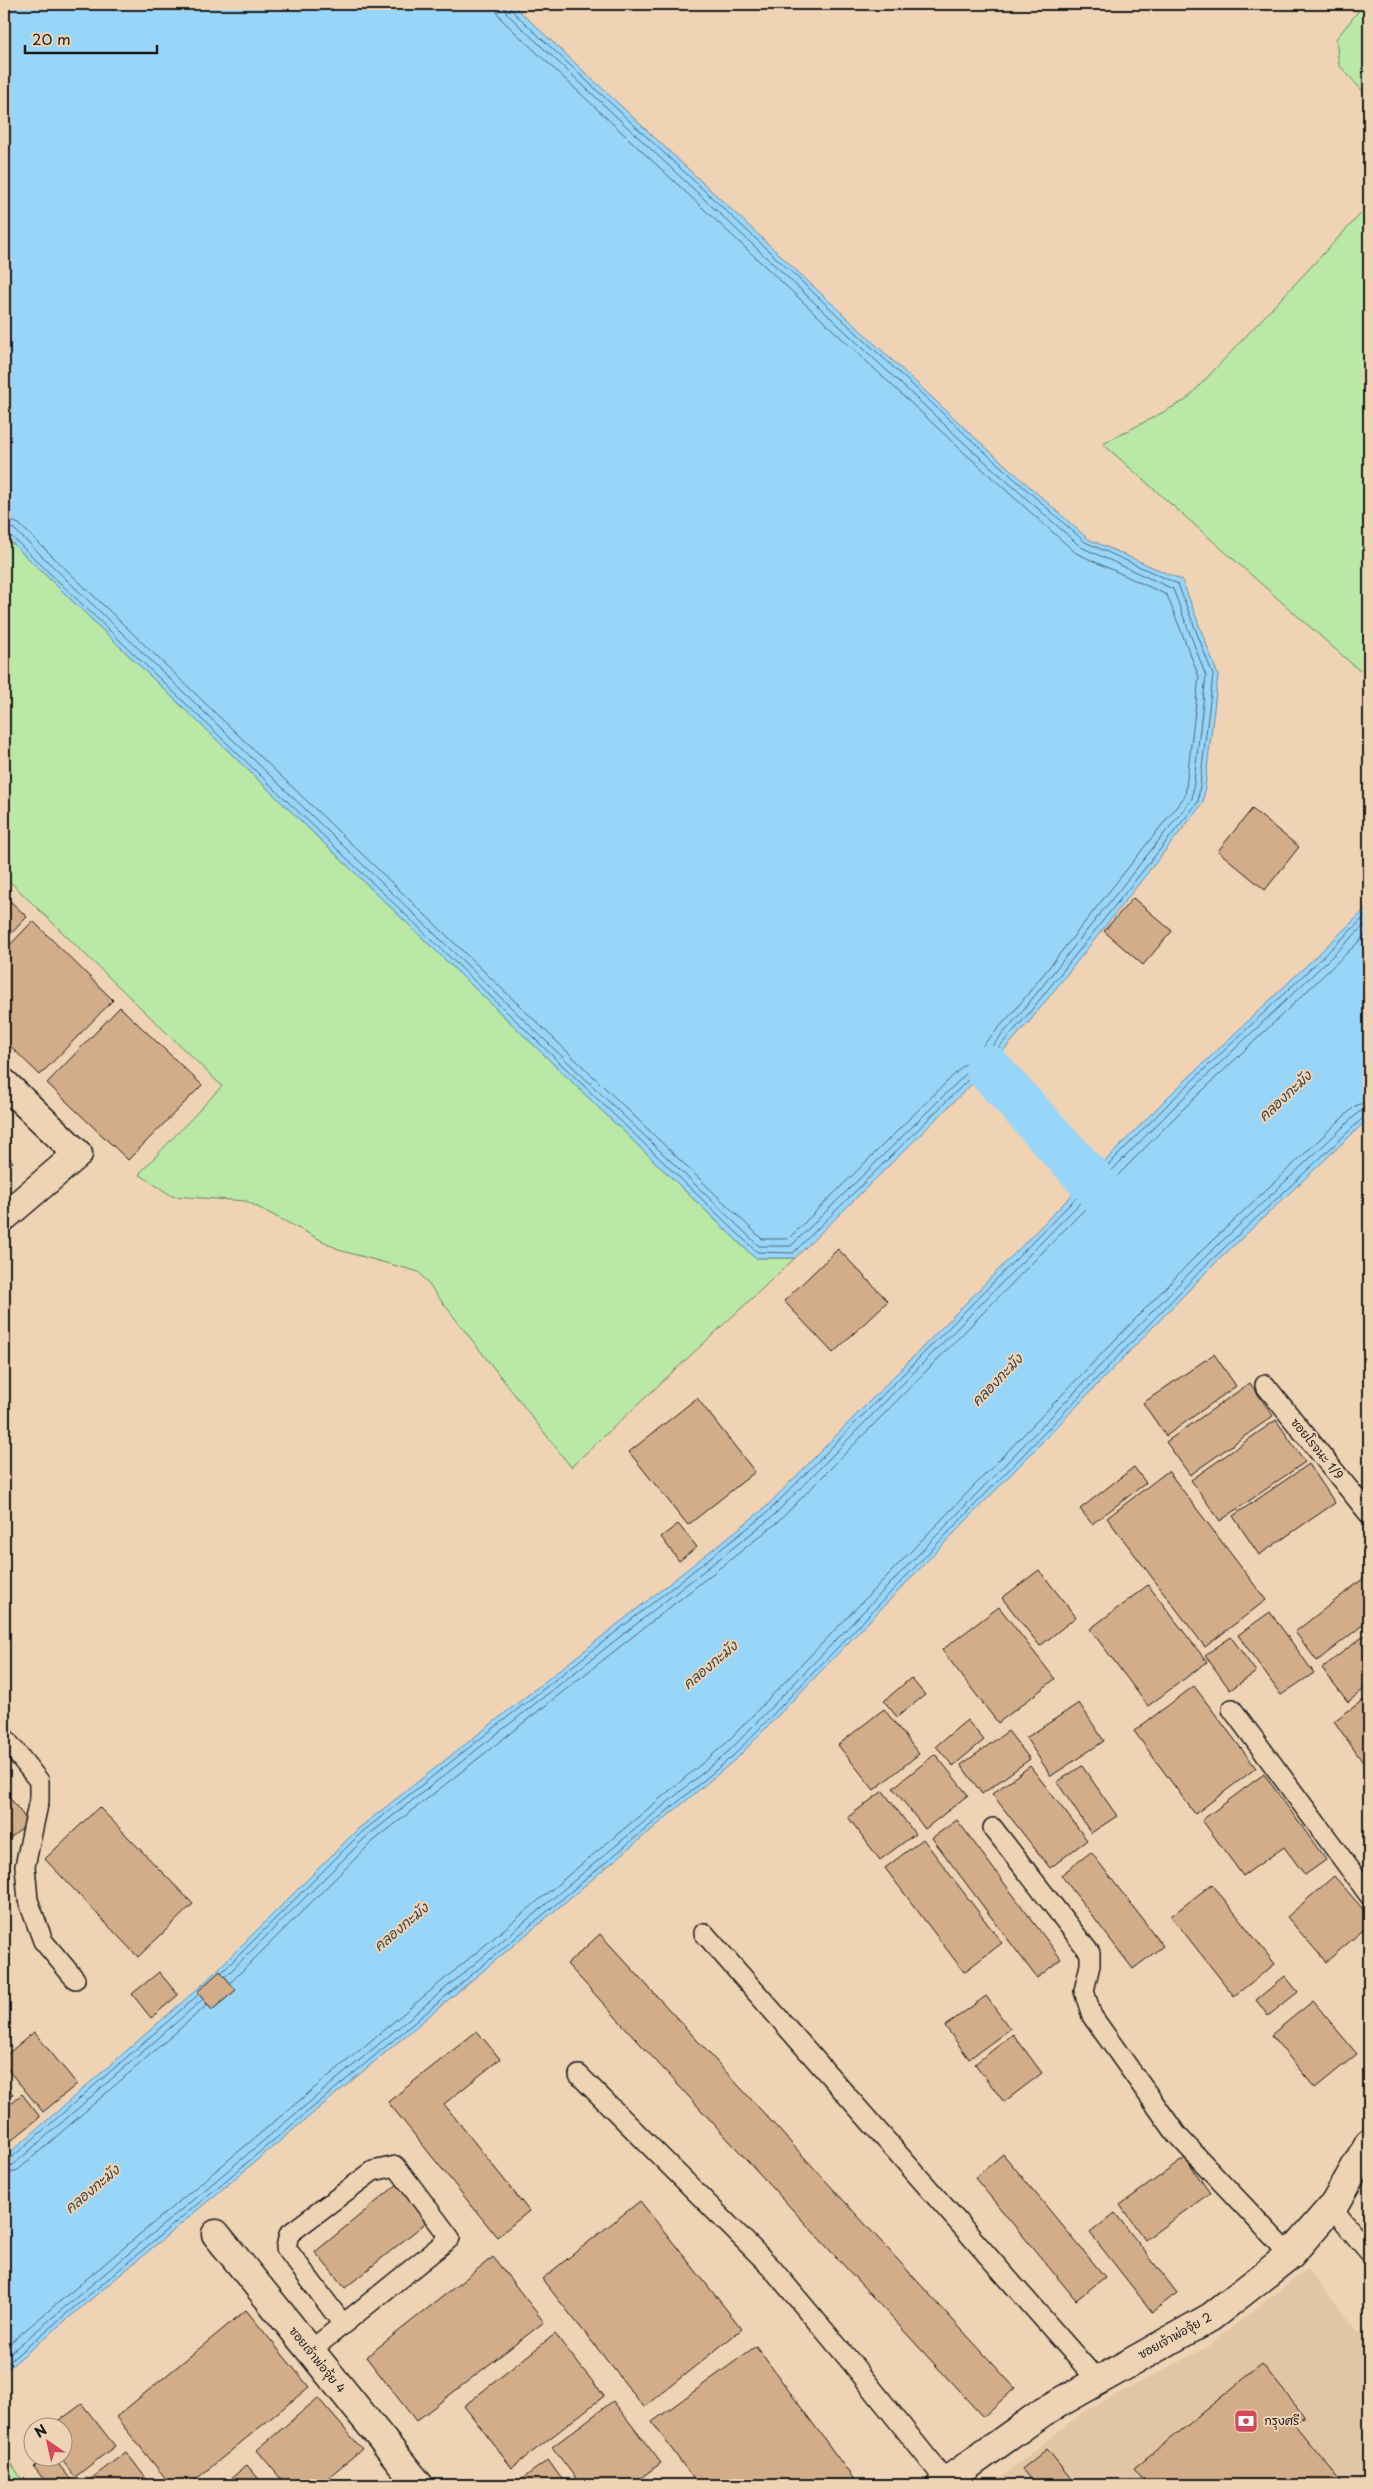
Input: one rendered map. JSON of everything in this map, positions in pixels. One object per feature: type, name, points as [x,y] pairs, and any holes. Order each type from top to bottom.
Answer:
[{"type":"street","points":[[4,1083],[78,1154],[4,1217]]},
{"type":"street","name":"ซอยเจ้าพ่อจุ้ย 2","points":[[945,2484],[1043,2412],[1211,2317],[1290,2255],[1331,2207],[1369,2143]]},
{"type":"street","name":"ซอยเจ้าพ่อจุ้ย 4","points":[[216,2234],[419,2485]]},
{"type":"lane","name":"ซอยโรจนะ 1/9","points":[[1265,1385],[1369,1514]]},
{"type":"lane","points":[[1232,1709],[1369,1895]]},
{"type":"lane","points":[[4,1737],[39,1781],[39,1800],[25,1866],[28,1900],[43,1942],[75,1979]]},
{"type":"lane","points":[[993,1828],[1090,1953],[1090,1966],[1084,1991],[1092,2016],[1177,2135],[1290,2255]]},
{"type":"lane","points":[[704,1933],[1097,2380]]},
{"type":"lane","points":[[579,2075],[770,2266],[852,2362],[945,2484]]},
{"type":"lane","points":[[310,2351],[342,2323],[450,2238],[396,2166],[373,2171],[289,2234],[286,2248],[342,2323]]},
{"type":"lane","points":[[1331,2207],[1369,2252]]},
{"type":"shaded area","points":[[1307,2269],[1369,2344],[1369,2485],[991,2485],[1083,2412],[1204,2349]]},
{"type":"green space","points":[[1364,4],[1369,4],[1369,98],[1339,65],[1336,39]]},
{"type":"green space","points":[[1369,205],[1369,679],[1103,444],[1186,400]]},
{"type":"green space","points":[[4,535],[755,1258],[795,1258],[571,1467],[419,1272],[342,1251],[246,1201],[172,1196],[139,1174],[222,1086],[4,876]]},
{"type":"green space","points":[[4,2453],[26,2485],[4,2485]]},
{"type":"water","points":[[4,4],[512,4],[972,435],[1088,539],[1182,580],[1218,675],[1203,803],[1029,1022],[988,1068],[795,1258],[755,1258],[4,535]]},
{"type":"water","name":"คลองกะมัง","points":[[1369,906],[1369,1118],[1209,1269],[737,1758],[4,2372],[4,2158],[203,1984],[358,1829],[765,1508],[1168,1097]]},
{"type":"building","points":[[1252,809],[1299,847],[1265,890],[1218,851]]},
{"type":"building","points":[[4,895],[27,917],[4,941]]},
{"type":"building","points":[[1133,898],[1172,931],[1143,965],[1104,931]]},
{"type":"building","points":[[33,921],[113,1000],[40,1075],[4,1040],[4,951]]},
{"type":"building","points":[[120,1007],[202,1085],[128,1160],[47,1083]]},
{"type":"building","points":[[4,1151],[13,1162],[4,1170]]},
{"type":"building","points":[[838,1249],[888,1301],[833,1353],[784,1301]]},
{"type":"building","points":[[1214,1354],[1236,1386],[1166,1436],[1143,1403]]},
{"type":"building","points":[[1250,1383],[1273,1416],[1190,1475],[1166,1442]]},
{"type":"building","points":[[697,1398],[755,1472],[688,1525],[629,1452]]},
{"type":"building","points":[[1276,1420],[1305,1462],[1220,1521],[1191,1480]]},
{"type":"building","points":[[1309,1464],[1335,1503],[1259,1555],[1233,1516]]},
{"type":"building","points":[[1134,1467],[1146,1483],[1092,1524],[1080,1509]]},
{"type":"building","points":[[1168,1471],[1266,1600],[1205,1647],[1107,1518]]},
{"type":"building","points":[[678,1524],[697,1547],[679,1561],[661,1537]]},
{"type":"building","points":[[1039,1570],[1076,1617],[1040,1646],[1002,1598]]},
{"type":"building","points":[[1369,1574],[1369,1620],[1317,1661],[1295,1632]]},
{"type":"building","points":[[1148,1585],[1207,1662],[1148,1706],[1090,1629]]},
{"type":"building","points":[[999,1607],[1055,1679],[998,1723],[942,1650]]},
{"type":"building","points":[[1270,1612],[1314,1673],[1281,1695],[1238,1635]]},
{"type":"building","points":[[1369,1632],[1369,1685],[1348,1702],[1322,1668]]},
{"type":"building","points":[[1231,1637],[1256,1672],[1230,1690],[1205,1655]]},
{"type":"building","points":[[911,1678],[925,1695],[897,1717],[884,1701]]},
{"type":"building","points":[[1194,1686],[1256,1768],[1195,1814],[1134,1731]]},
{"type":"building","points":[[1369,1696],[1369,1771],[1334,1721]]},
{"type":"building","points":[[1079,1703],[1104,1741],[1051,1776],[1026,1738]]},
{"type":"building","points":[[884,1709],[919,1754],[874,1790],[838,1745]]},
{"type":"building","points":[[967,1720],[984,1740],[953,1766],[936,1746]]},
{"type":"building","points":[[1008,1731],[1030,1759],[982,1794],[961,1765]]},
{"type":"building","points":[[935,1754],[968,1795],[925,1829],[893,1788]]},
{"type":"building","points":[[1030,1766],[1087,1840],[1050,1868],[992,1794]]},
{"type":"building","points":[[1082,1766],[1117,1816],[1091,1833],[1057,1782]]},
{"type":"building","points":[[1264,1774],[1326,1860],[1305,1875],[1284,1847],[1243,1876],[1202,1820]]},
{"type":"building","points":[[4,1790],[29,1823],[4,1843]]},
{"type":"building","points":[[883,1791],[915,1834],[880,1860],[848,1817]]},
{"type":"building","points":[[99,1807],[193,1904],[138,1957],[45,1859]]},
{"type":"building","points":[[957,1820],[1061,1959],[1037,1978],[932,1838]]},
{"type":"building","points":[[923,1839],[1002,1943],[964,1972],[885,1868]]},
{"type":"building","points":[[1091,1852],[1163,1946],[1133,1969],[1061,1875]]},
{"type":"building","points":[[1334,1876],[1369,1916],[1369,1925],[1326,1962],[1287,1917]]},
{"type":"building","points":[[1212,1884],[1275,1964],[1234,1996],[1171,1916]]},
{"type":"building","points":[[600,1934],[1015,2388],[983,2417],[567,1964]]},
{"type":"building","points":[[220,1971],[236,1990],[212,2010],[197,1992]]},
{"type":"building","points":[[159,1972],[178,1995],[151,2018],[132,1994]]},
{"type":"building","points":[[1285,1976],[1298,1992],[1268,2016],[1256,2000]]},
{"type":"building","points":[[986,1996],[1010,2029],[969,2059],[945,2026]]},
{"type":"building","points":[[1313,2001],[1357,2054],[1315,2088],[1271,2035]]},
{"type":"building","points":[[477,2031],[500,2059],[444,2104],[529,2211],[497,2237],[388,2102]]},
{"type":"building","points":[[34,2032],[77,2084],[43,2112],[4,2065],[4,2057]]},
{"type":"building","points":[[1013,2034],[1042,2073],[1004,2102],[975,2064]]},
{"type":"building","points":[[4,2082],[13,2094],[4,2101]]},
{"type":"building","points":[[22,2094],[40,2117],[12,2140],[4,2129],[4,2109]]},
{"type":"building","points":[[1003,2154],[1105,2277],[1076,2300],[975,2178]]},
{"type":"building","points":[[1185,2158],[1210,2193],[1145,2240],[1120,2205]]},
{"type":"building","points":[[399,2183],[429,2220],[345,2288],[315,2252]]},
{"type":"building","points":[[640,2201],[742,2329],[644,2407],[542,2279]]},
{"type":"building","points":[[1115,2213],[1177,2293],[1152,2312],[1090,2233]]},
{"type":"building","points":[[493,2257],[544,2322],[416,2421],[366,2357]]},
{"type":"building","points":[[246,2310],[309,2387],[189,2485],[171,2485],[116,2417]]},
{"type":"building","points":[[555,2334],[604,2396],[512,2468],[464,2406]]},
{"type":"building","points":[[756,2346],[858,2485],[698,2485],[652,2422]]},
{"type":"building","name":"กรุงศรี","points":[[1262,2364],[1304,2416],[1295,2425],[1344,2485],[1148,2485],[1134,2468]]},
{"type":"building","points":[[318,2398],[362,2449],[319,2485],[286,2485],[257,2450]]},
{"type":"building","points":[[613,2401],[661,2463],[631,2485],[581,2485],[552,2447]]},
{"type":"building","points":[[82,2404],[115,2446],[75,2477],[67,2466],[72,2466],[72,2416],[66,2416]]},
{"type":"building","points":[[1047,2449],[1076,2485],[1035,2485],[1022,2469]]},
{"type":"building","points":[[126,2452],[151,2485],[83,2485]]},
{"type":"building","points":[[548,2460],[566,2485],[514,2485]]},
{"type":"building","points":[[247,2465],[264,2485],[223,2485]]},
{"type":"building","points":[[60,2466],[71,2480],[64,2485],[48,2485],[34,2467]]},
{"type":"waterway","points":[[988,1068],[1132,1226]]},
{"type":"place","name":"กรุงศรี","points":[[1246,2421]]}]
